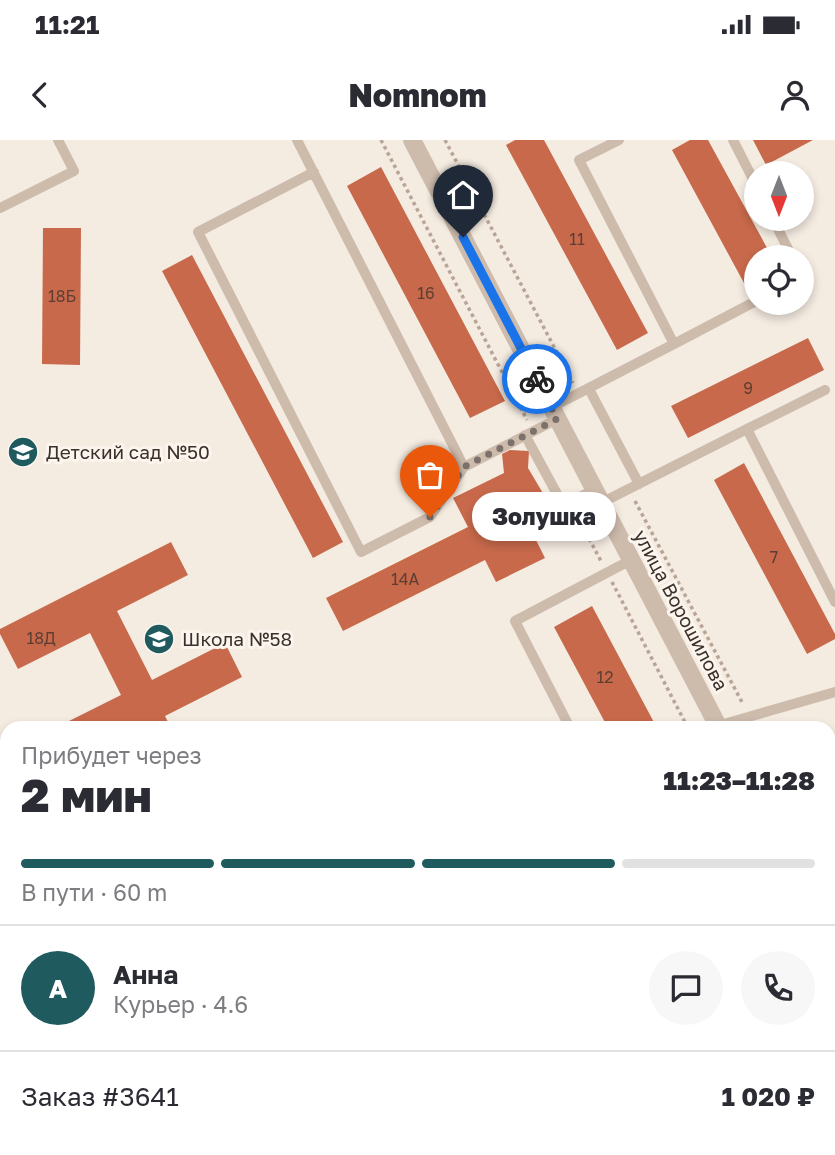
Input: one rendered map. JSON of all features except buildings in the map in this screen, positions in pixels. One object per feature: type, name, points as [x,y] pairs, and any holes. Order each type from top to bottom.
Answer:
[{"type":"street","name":"улица Ворошилова","points":[[412,140],[715,721]]},
{"type":"lane","points":[[0,208],[74,171],[58,140]]},
{"type":"lane","points":[[297,140],[464,467]]},
{"type":"lane","points":[[619,140],[579,160],[674,344]]},
{"type":"lane","points":[[733,140],[744,162]]},
{"type":"lane","points":[[314,172],[198,232],[361,552],[430,517],[464,467],[525,435],[589,389],[744,307]]},
{"type":"lane","points":[[589,389],[639,484]]},
{"type":"lane","points":[[525,435],[563,505],[639,484],[825,390]]},
{"type":"lane","points":[[747,429],[835,602]]},
{"type":"lane","points":[[566,721],[514,621],[631,560]]},
{"type":"lane","points":[[738,721],[835,692]]},
{"type":"way so far","points":[[430,517],[464,467],[557,419],[537,379]]},
{"type":"place","name":"Детский сад №50","points":[[23,452]]},
{"type":"place","name":"Золушка","points":[[430,517]]},
{"type":"place","name":"Школа №58","points":[[159,639]]},
{"type":"route","points":[[463,237],[537,379]]}]
